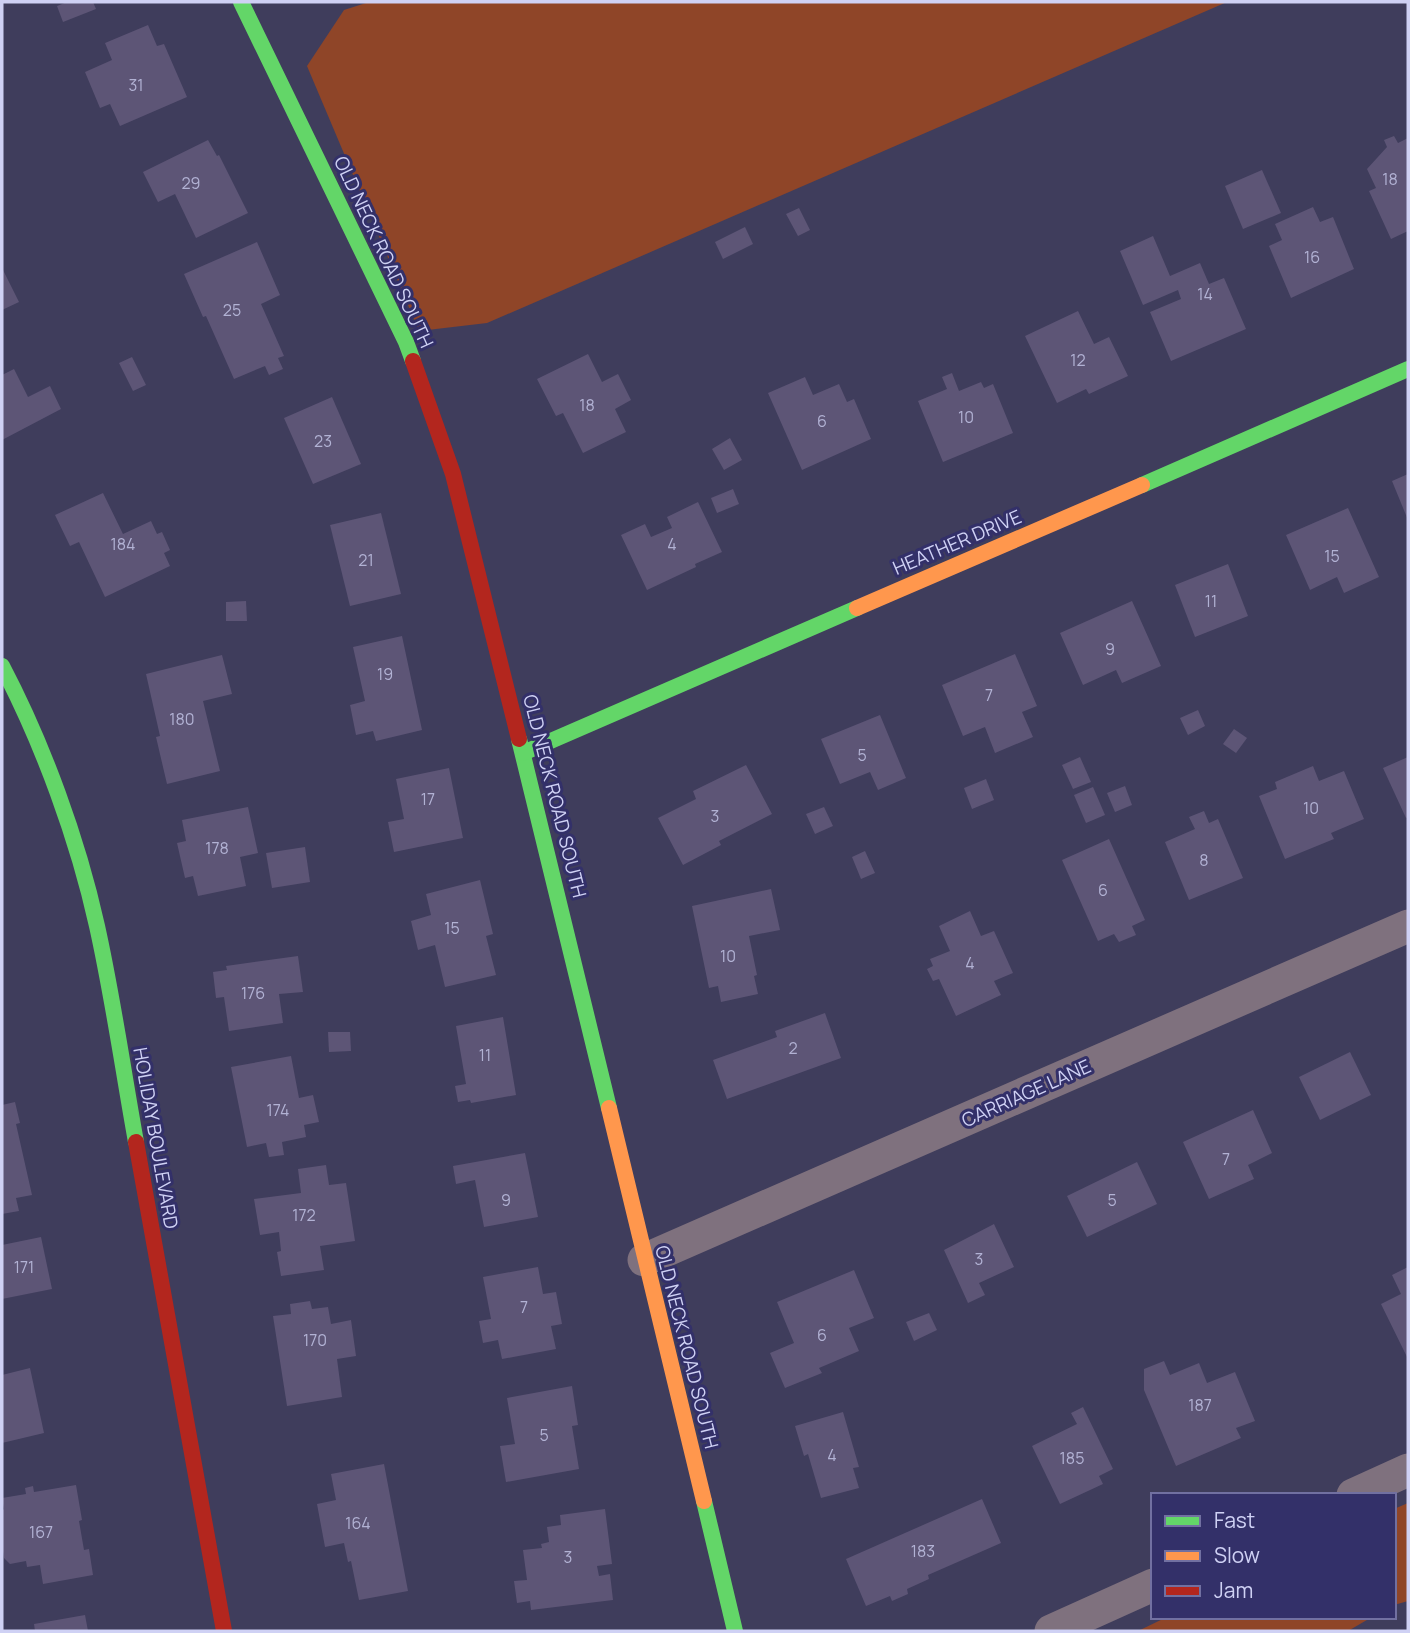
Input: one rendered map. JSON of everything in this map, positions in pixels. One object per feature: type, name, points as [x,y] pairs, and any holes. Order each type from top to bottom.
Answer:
[{"type":"street","name":"OLD NECK ROAD SOUTH","points":[[241,2],[406,342],[453,474],[735,1631]]},
{"type":"street","name":"HEATHER DRIVE","points":[[523,753],[1408,369]]},
{"type":"street","name":"HOLIDAY BOULEVARD","points":[[2,666],[22,702],[67,819],[97,925],[224,1631]]},
{"type":"street","name":"CARRIAGE LANE","points":[[644,1260],[1408,926]]},
{"type":"street","points":[[1357,1493],[1408,1470]]},
{"type":"street","points":[[1051,1631],[1151,1586]]},
{"type":"shaded area","points":[[369,2],[1227,2],[487,323],[419,331],[307,66],[344,10]]},
{"type":"shaded area","points":[[1408,1503],[1408,1601],[1396,1604],[1396,1508]]},
{"type":"shaded area","points":[[1163,1619],[1369,1619],[1348,1631],[1138,1631]]},
{"type":"building","points":[[67,2],[93,2],[96,9],[63,22],[57,6]]},
{"type":"building","points":[[148,25],[157,46],[164,44],[187,97],[120,126],[110,104],[100,108],[85,72],[112,60],[105,43]]},
{"type":"building","points":[[1394,136],[1398,143],[1408,138],[1408,231],[1391,239],[1369,191],[1376,188],[1367,169],[1387,147],[1384,140]]},
{"type":"building","points":[[208,140],[217,156],[219,155],[248,213],[196,238],[175,194],[158,202],[143,172]]},
{"type":"building","points":[[1262,170],[1281,213],[1243,229],[1225,186]]},
{"type":"building","points":[[1313,207],[1320,222],[1333,217],[1354,269],[1291,298],[1269,246],[1282,240],[1275,224]]},
{"type":"building","points":[[799,208],[810,230],[798,236],[786,214]]},
{"type":"building","points":[[745,227],[753,244],[723,259],[715,242]]},
{"type":"building","points":[[1153,236],[1170,276],[1200,263],[1209,284],[1224,278],[1246,329],[1171,361],[1150,312],[1181,299],[1178,290],[1143,305],[1120,251]]},
{"type":"building","points":[[257,242],[280,295],[261,304],[284,356],[278,358],[283,369],[269,375],[265,366],[234,379],[184,274]]},
{"type":"building","points":[[2,268],[19,302],[2,310]]},
{"type":"building","points":[[1078,311],[1094,344],[1109,337],[1128,376],[1089,394],[1086,389],[1057,403],[1025,336]]},
{"type":"building","points":[[588,354],[602,382],[618,374],[631,400],[615,409],[626,432],[583,453],[563,413],[556,416],[537,379]]},
{"type":"building","points":[[132,357],[146,385],[133,391],[119,363]]},
{"type":"building","points":[[14,369],[28,397],[50,386],[61,409],[2,440],[2,375]]},
{"type":"building","points":[[952,373],[959,391],[981,382],[984,388],[993,384],[1013,433],[943,462],[918,401],[947,389],[942,377]]},
{"type":"building","points":[[805,377],[813,395],[839,384],[847,402],[854,399],[871,439],[802,470],[768,393]]},
{"type":"building","points":[[332,397],[361,464],[313,484],[284,418]]},
{"type":"building","points":[[730,438],[742,460],[724,470],[712,449]]},
{"type":"building","points":[[1408,474],[1408,520],[1392,481]]},
{"type":"building","points":[[733,489],[739,504],[717,513],[711,498]]},
{"type":"building","points":[[103,493],[123,534],[151,521],[157,534],[162,532],[170,550],[164,553],[170,566],[105,597],[79,542],[70,546],[55,515]]},
{"type":"building","points":[[698,502],[722,552],[647,590],[621,535],[645,524],[651,537],[672,528],[667,517]]},
{"type":"building","points":[[1348,508],[1379,577],[1344,593],[1337,577],[1310,590],[1286,535]]},
{"type":"building","points":[[381,513],[401,594],[350,606],[330,525]]},
{"type":"building","points":[[1228,564],[1248,616],[1195,637],[1175,585]]},
{"type":"building","points":[[246,601],[247,621],[226,621],[226,602]]},
{"type":"building","points":[[1132,601],[1161,666],[1122,683],[1116,670],[1083,685],[1060,633]]},
{"type":"building","points":[[402,636],[422,730],[376,741],[373,731],[356,735],[350,705],[365,701],[353,647]]},
{"type":"building","points":[[1015,654],[1037,706],[1022,712],[1033,737],[995,753],[985,727],[963,736],[942,685]]},
{"type":"building","points":[[222,655],[232,694],[203,701],[220,771],[167,784],[156,737],[160,736],[146,674]]},
{"type":"building","points":[[1198,710],[1205,726],[1188,735],[1180,718]]},
{"type":"building","points":[[880,715],[906,778],[878,790],[870,772],[840,784],[821,739]]},
{"type":"building","points":[[1234,729],[1247,738],[1236,753],[1223,744]]},
{"type":"building","points":[[1080,757],[1091,782],[1073,789],[1062,765]]},
{"type":"building","points":[[1408,757],[1408,817],[1406,818],[1383,768]]},
{"type":"building","points":[[746,765],[772,814],[719,841],[721,845],[683,865],[658,818],[696,799],[693,791]]},
{"type":"building","points":[[1313,766],[1319,781],[1344,771],[1364,819],[1331,833],[1334,839],[1285,859],[1259,796],[1277,789],[1275,782]]},
{"type":"building","points":[[449,768],[463,838],[394,852],[388,822],[404,819],[396,779]]},
{"type":"building","points":[[986,779],[994,800],[972,809],[964,788]]},
{"type":"building","points":[[1125,786],[1132,805],[1115,812],[1107,793]]},
{"type":"building","points":[[1093,787],[1105,815],[1086,823],[1074,795]]},
{"type":"building","points":[[248,807],[258,853],[240,857],[246,886],[198,896],[193,876],[185,878],[177,843],[186,841],[182,820]]},
{"type":"building","points":[[824,807],[833,826],[815,834],[806,814]]},
{"type":"building","points":[[1204,811],[1209,823],[1218,819],[1243,878],[1189,900],[1165,842],[1195,829],[1189,817]]},
{"type":"building","points":[[1109,839],[1145,920],[1132,926],[1136,935],[1119,942],[1114,934],[1098,941],[1062,860]]},
{"type":"building","points":[[305,847],[310,882],[272,888],[266,853]]},
{"type":"building","points":[[865,851],[875,873],[861,879],[852,857]]},
{"type":"building","points":[[480,880],[493,934],[486,936],[496,975],[445,987],[435,945],[418,950],[411,921],[431,915],[426,894]]},
{"type":"building","points":[[771,889],[780,930],[749,936],[758,994],[721,1002],[718,986],[709,988],[692,906]]},
{"type":"building","points":[[970,911],[981,936],[994,931],[1013,973],[994,981],[1001,995],[956,1016],[939,979],[933,981],[927,969],[933,966],[930,959],[950,951],[939,926]]},
{"type":"building","points":[[298,956],[303,992],[279,994],[283,1023],[229,1031],[224,997],[216,998],[213,972],[227,970],[226,966]]},
{"type":"building","points":[[825,1013],[841,1058],[727,1099],[713,1060],[777,1037],[775,1031]]},
{"type":"building","points":[[503,1017],[516,1095],[471,1103],[470,1100],[458,1102],[455,1086],[466,1084],[456,1026]]},
{"type":"building","points":[[328,1032],[350,1032],[351,1051],[329,1052]]},
{"type":"building","points":[[1350,1052],[1371,1095],[1320,1120],[1299,1077]]},
{"type":"building","points":[[291,1056],[299,1098],[313,1095],[319,1122],[304,1125],[306,1137],[282,1142],[284,1155],[269,1157],[266,1143],[247,1147],[231,1067]]},
{"type":"building","points":[[15,1102],[20,1123],[16,1124],[32,1195],[16,1198],[19,1211],[2,1214],[2,1105]]},
{"type":"building","points":[[1253,1110],[1272,1153],[1248,1165],[1254,1179],[1209,1199],[1183,1142]]},
{"type":"building","points":[[525,1153],[538,1217],[484,1227],[475,1180],[456,1184],[453,1166]]},
{"type":"building","points":[[1137,1162],[1157,1204],[1087,1237],[1067,1196]]},
{"type":"building","points":[[326,1165],[329,1185],[346,1183],[355,1241],[320,1246],[324,1270],[281,1276],[277,1252],[281,1251],[279,1232],[260,1235],[254,1199],[301,1193],[298,1169]]},
{"type":"building","points":[[994,1224],[1014,1267],[979,1283],[985,1295],[968,1303],[944,1250]]},
{"type":"building","points":[[41,1237],[52,1289],[2,1299],[2,1245]]},
{"type":"building","points":[[538,1267],[543,1294],[556,1292],[562,1324],[551,1326],[556,1349],[502,1359],[498,1340],[483,1343],[479,1321],[491,1319],[483,1277]]},
{"type":"building","points":[[1408,1267],[1408,1359],[1381,1304],[1401,1294],[1392,1275]]},
{"type":"building","points":[[854,1270],[874,1318],[849,1328],[859,1351],[819,1368],[822,1373],[785,1388],[770,1353],[794,1343],[777,1302]]},
{"type":"building","points":[[310,1301],[312,1309],[328,1307],[331,1324],[351,1320],[356,1356],[337,1359],[342,1397],[287,1406],[273,1316],[291,1314],[290,1304]]},
{"type":"building","points":[[929,1313],[937,1330],[914,1341],[906,1322]]},
{"type":"building","points":[[1164,1361],[1170,1375],[1199,1363],[1207,1383],[1235,1372],[1255,1421],[1236,1428],[1241,1438],[1176,1466],[1144,1390],[1144,1369]]},
{"type":"building","points":[[30,1368],[44,1433],[2,1443],[2,1375]]},
{"type":"building","points":[[572,1386],[578,1425],[572,1426],[579,1469],[506,1482],[500,1446],[515,1444],[507,1398]]},
{"type":"building","points":[[1083,1407],[1113,1469],[1099,1476],[1103,1484],[1060,1504],[1032,1446],[1077,1424],[1071,1413]]},
{"type":"building","points":[[843,1412],[859,1467],[853,1468],[859,1488],[821,1498],[808,1454],[804,1456],[795,1426]]},
{"type":"building","points":[[384,1464],[408,1591],[359,1600],[351,1561],[348,1562],[344,1543],[325,1547],[317,1504],[336,1500],[331,1474]]},
{"type":"building","points":[[76,1485],[84,1550],[89,1549],[93,1575],[43,1584],[40,1565],[27,1567],[26,1561],[10,1564],[4,1558],[2,1498],[26,1494],[25,1488],[33,1486],[34,1492]]},
{"type":"building","points":[[982,1499],[1001,1543],[928,1575],[929,1579],[907,1589],[908,1594],[892,1601],[890,1596],[866,1606],[846,1559]]},
{"type":"building","points":[[605,1509],[612,1564],[597,1566],[599,1576],[610,1574],[613,1600],[531,1610],[530,1601],[517,1603],[514,1581],[527,1580],[523,1550],[542,1548],[541,1544],[549,1542],[547,1527],[561,1525],[560,1515]]},
{"type":"building","points":[[85,1615],[88,1631],[35,1631],[34,1624]]},
{"type":"traffic: fast","points":[[241,2],[413,361]]},
{"type":"traffic: fast","points":[[1142,485],[1408,369]]},
{"type":"traffic: fast","points":[[523,753],[857,608]]},
{"type":"traffic: fast","points":[[2,666],[45,760],[80,860],[103,953],[136,1142]]},
{"type":"traffic: fast","points":[[519,739],[609,1108]]},
{"type":"traffic: fast","points":[[704,1501],[735,1631]]},
{"type":"traffic: slow","points":[[857,608],[1142,485]]},
{"type":"traffic: slow","points":[[609,1108],[704,1501]]},
{"type":"traffic: jam","points":[[413,361],[453,474],[519,739]]},
{"type":"traffic: jam","points":[[136,1142],[224,1631]]}]
